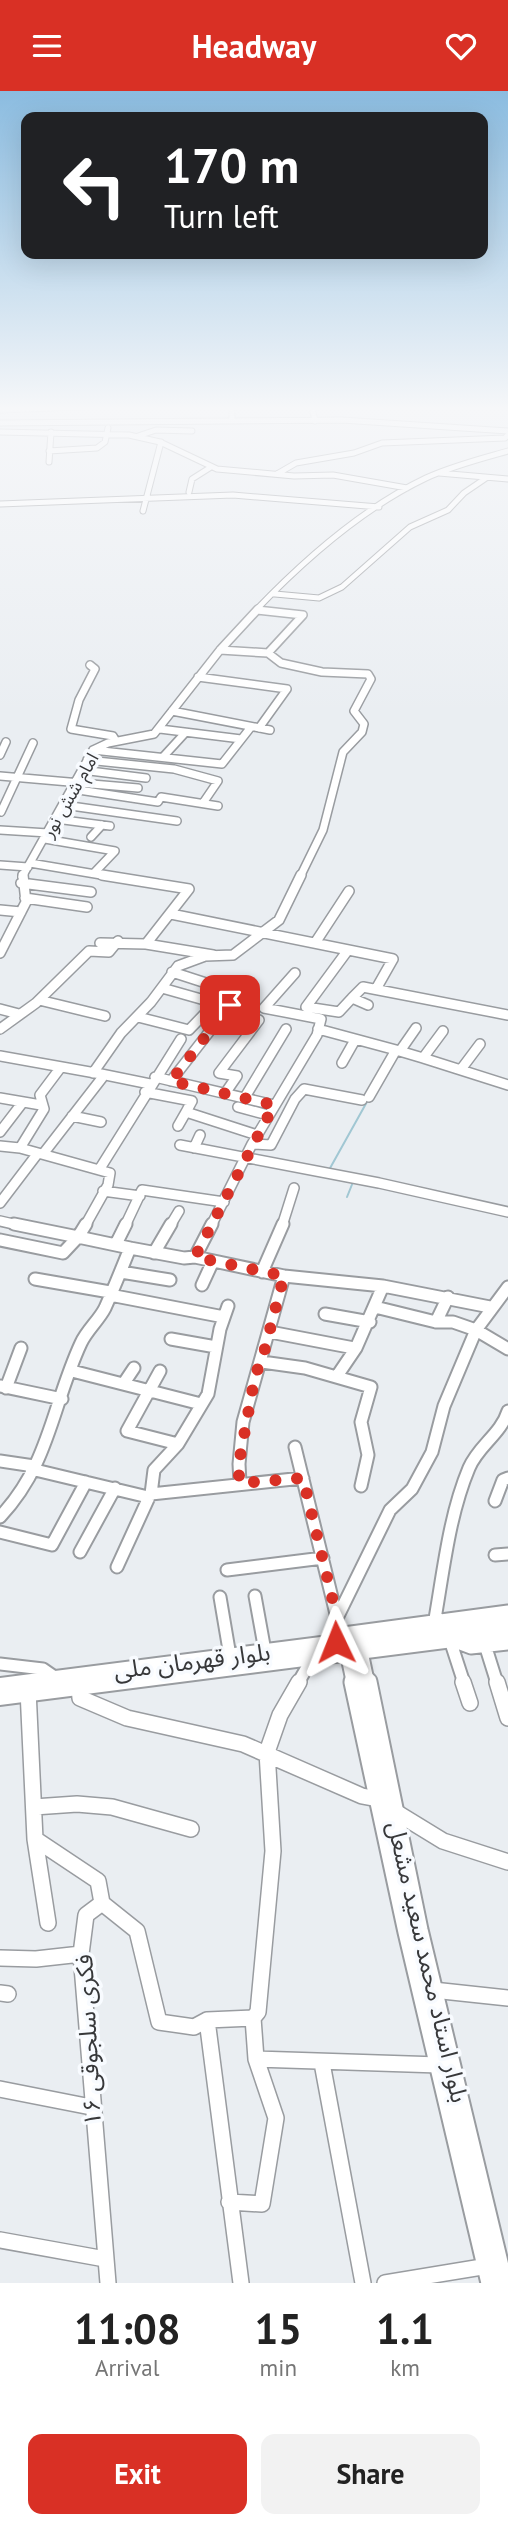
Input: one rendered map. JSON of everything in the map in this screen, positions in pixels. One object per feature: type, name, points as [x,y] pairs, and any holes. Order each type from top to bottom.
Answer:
[{"type":"highway","name":"بلوار قهرمان ملی","points":[[0,1686],[79,1687],[313,1657],[347,1643],[434,1625],[482,1635],[508,1620]]},
{"type":"highway","name":"بلوار قهرمان ملی","points":[[0,1697],[56,1678],[265,1651],[347,1643],[450,1640],[508,1632]]},
{"type":"main road","name":"بلوار استاد محمد سعید مشعل","points":[[347,1643],[439,2065],[495,2274]]},
{"type":"main road","name":"بلوار استاد محمد سعید مشعل","points":[[384,1807],[433,1990],[495,2274]]},
{"type":"street","points":[[241,739],[160,729],[220,650],[257,610],[344,532],[376,509]]},
{"type":"street","points":[[275,594],[319,598],[326,592],[342,587],[381,555],[380,552],[400,534],[449,509]]},
{"type":"street","points":[[257,610],[303,615],[268,653]]},
{"type":"street","points":[[100,943],[118,941],[213,955],[233,955],[262,930],[279,920],[323,830],[323,818],[332,797],[341,755],[348,742],[362,732],[364,724],[354,711],[371,679],[368,674],[338,675],[288,665],[268,653],[220,650]]},
{"type":"street","points":[[90,665],[95,669],[79,700],[71,729],[113,736],[116,741]]},
{"type":"street","points":[[93,750],[222,764],[287,689],[198,677]]},
{"type":"street","points":[[173,711],[270,730]]},
{"type":"street","name":"امام شش نور","points":[[21,883],[93,750],[116,741],[146,737],[160,729]]},
{"type":"street","points":[[163,757],[185,733]]},
{"type":"street","points":[[0,755],[6,742]]},
{"type":"street","points":[[1,812],[33,743]]},
{"type":"street","points":[[87,760],[174,769],[218,781],[203,803]]},
{"type":"street","points":[[82,770],[146,778]]},
{"type":"street","points":[[0,776],[138,788]]},
{"type":"street","points":[[72,789],[158,802],[161,797],[218,806]]},
{"type":"street","points":[[64,805],[177,821]]},
{"type":"street","points":[[91,837],[102,825],[108,811]]},
{"type":"street","points":[[56,819],[102,825]]},
{"type":"street","points":[[0,829],[115,851],[94,873]]},
{"type":"street","points":[[0,865],[29,865],[94,873],[189,889],[146,944]]},
{"type":"street","points":[[0,953],[2,941],[21,912],[25,898],[21,883],[91,892]]},
{"type":"street","points":[[315,943],[349,891]]},
{"type":"street","points":[[25,898],[87,907]]},
{"type":"street","points":[[0,910],[21,912]]},
{"type":"street","points":[[171,914],[393,958],[376,989]]},
{"type":"street","points":[[0,1029],[39,1000],[89,951],[109,953],[118,941]]},
{"type":"street","points":[[348,950],[306,1006],[339,1012],[360,987],[508,1014]]},
{"type":"street","points":[[97,1074],[121,1033],[138,1017],[172,972],[178,966],[213,955]]},
{"type":"street","points":[[172,972],[205,983]]},
{"type":"street","points":[[195,1257],[255,1139],[274,1105],[289,1087],[318,1029],[321,1019],[264,1007],[295,974]]},
{"type":"street","points":[[138,1017],[189,1030],[215,1003],[162,988]]},
{"type":"street","points":[[352,998],[368,1005]]},
{"type":"street","points":[[39,1000],[105,1016]]},
{"type":"street","points":[[171,1081],[230,1005]]},
{"type":"street","points":[[0,1009],[19,1014]]},
{"type":"street","points":[[226,1092],[237,1076],[219,1073],[259,1020]]},
{"type":"street","points":[[186,1112],[271,1145],[298,1093],[304,1089],[365,1099],[416,1028]]},
{"type":"street","points":[[245,1097],[286,1029]]},
{"type":"street","points":[[318,1029],[462,1068],[508,1085]]},
{"type":"street","points":[[424,1058],[443,1031]]},
{"type":"street","points":[[99,1170],[150,1084],[181,1039]]},
{"type":"street","points":[[342,1063],[355,1040]]},
{"type":"street","points":[[462,1068],[480,1044]]},
{"type":"street","points":[[0,1056],[150,1084],[192,1101],[178,1126]]},
{"type":"street","points":[[20,1148],[44,1109],[40,1095],[61,1067]]},
{"type":"street","points":[[2,1200],[102,1078],[97,1074]]},
{"type":"street","points":[[150,1084],[171,1081],[274,1105]]},
{"type":"street","points":[[0,1098],[41,1105]]},
{"type":"street","points":[[0,1132],[23,1102]]},
{"type":"street","points":[[238,1107],[268,1115]]},
{"type":"street","points":[[72,1116],[101,1122]]},
{"type":"street","points":[[194,1148],[200,1135]]},
{"type":"street","points":[[0,1146],[20,1148],[110,1173],[103,1191],[70,1249],[62,1253],[0,1240]]},
{"type":"street","points":[[180,1146],[320,1170],[368,1184],[508,1212]]},
{"type":"street","points":[[262,1272],[284,1221],[294,1188]]},
{"type":"street","points":[[103,1191],[140,1196]]},
{"type":"street","points":[[116,1244],[142,1191],[224,1202]]},
{"type":"street","points":[[153,1253],[179,1212]]},
{"type":"street","points":[[0,1221],[153,1253],[195,1257],[284,1276],[383,1286],[490,1307]]},
{"type":"street","points":[[0,1517],[21,1495],[48,1442],[81,1342],[104,1310],[130,1248]]},
{"type":"street","points":[[202,1285],[213,1261]]},
{"type":"street","points":[[121,1272],[170,1280]]},
{"type":"street","points":[[240,1483],[238,1468],[243,1432],[255,1376],[262,1362],[284,1276]]},
{"type":"street","points":[[36,1279],[110,1294],[226,1311],[216,1347],[208,1394],[178,1444],[154,1470],[149,1495],[117,1567]]},
{"type":"street","points":[[337,1377],[346,1370],[354,1349],[370,1322],[383,1286]]},
{"type":"street","points":[[337,1618],[390,1510],[412,1489],[432,1452],[444,1406],[476,1330],[490,1307],[508,1287]]},
{"type":"street","points":[[436,1322],[448,1297]]},
{"type":"street","points":[[375,1307],[436,1322],[453,1322],[476,1330],[508,1349]]},
{"type":"street","points":[[325,1314],[370,1322]]},
{"type":"street","points":[[270,1332],[354,1349]]},
{"type":"street","points":[[171,1339],[216,1347]]},
{"type":"street","points":[[21,1347],[3,1387],[21,1388],[61,1399]]},
{"type":"street","points":[[262,1362],[337,1377],[371,1387],[361,1422],[368,1455],[361,1486]]},
{"type":"street","points":[[124,1383],[134,1367]]},
{"type":"street","points":[[72,1371],[201,1404]]},
{"type":"street","points":[[160,1371],[127,1431],[178,1444]]},
{"type":"street","points":[[508,1411],[504,1424],[470,1464],[453,1513],[453,1531],[444,1559],[434,1625],[508,1611]]},
{"type":"street","points":[[295,1447],[337,1618],[347,1643]]},
{"type":"street","points":[[0,1461],[149,1495],[303,1478]]},
{"type":"street","points":[[495,1501],[503,1480],[508,1478]]},
{"type":"street","points":[[0,1532],[52,1545],[86,1482]]},
{"type":"street","points":[[80,1552],[115,1488]]},
{"type":"street","points":[[228,1570],[323,1558]]},
{"type":"street","points":[[255,1596],[265,1651]]},
{"type":"street","points":[[220,1597],[229,1656]]},
{"type":"street","points":[[482,1635],[508,1643]]},
{"type":"street","points":[[482,1635],[508,1718]]},
{"type":"street","points":[[450,1640],[470,1703]]},
{"type":"street","points":[[229,2202],[262,2204],[276,2118],[256,2059],[253,2018],[258,2012],[273,1851],[267,1752],[279,1715],[313,1657]]},
{"type":"street","points":[[0,1664],[43,1669],[56,1678]]},
{"type":"street","points":[[79,1687],[80,1698],[127,1718],[243,1744],[267,1752],[362,1795],[443,1841],[508,1862]]},
{"type":"street","points":[[28,1688],[35,1839],[48,1923]]},
{"type":"street","points":[[34,1807],[77,1804],[112,1807],[191,1829]]},
{"type":"street","points":[[35,1839],[98,1881],[102,1903],[137,1931],[159,2022],[194,2027],[207,2020],[253,2018]]},
{"type":"street","name":"فکری سلجوقی ۱۶","points":[[102,1903],[86,1915],[81,1954],[91,2107],[108,2283]]},
{"type":"street","points":[[0,1958],[36,1959],[81,1954]]},
{"type":"street","points":[[433,1990],[508,1998]]},
{"type":"street","points":[[207,2020],[241,2283]]},
{"type":"street","points":[[256,2059],[439,2065]]},
{"type":"street","points":[[323,2063],[363,2283]]},
{"type":"street","points":[[0,2089],[91,2107]]},
{"type":"street","points":[[0,2240],[105,2259]]},
{"type":"street","points":[[385,2283],[495,2274]]},
{"type":"waterway","points":[[329,1170],[368,1100]]},
{"type":"waterway","points":[[347,1197],[353,1182]]},
{"type":"route","points":[[230,1005],[171,1081],[274,1105],[204,1235],[195,1257],[284,1276],[262,1362],[255,1376],[243,1432],[238,1468],[240,1483],[303,1478],[337,1618],[336,1642]]}]
